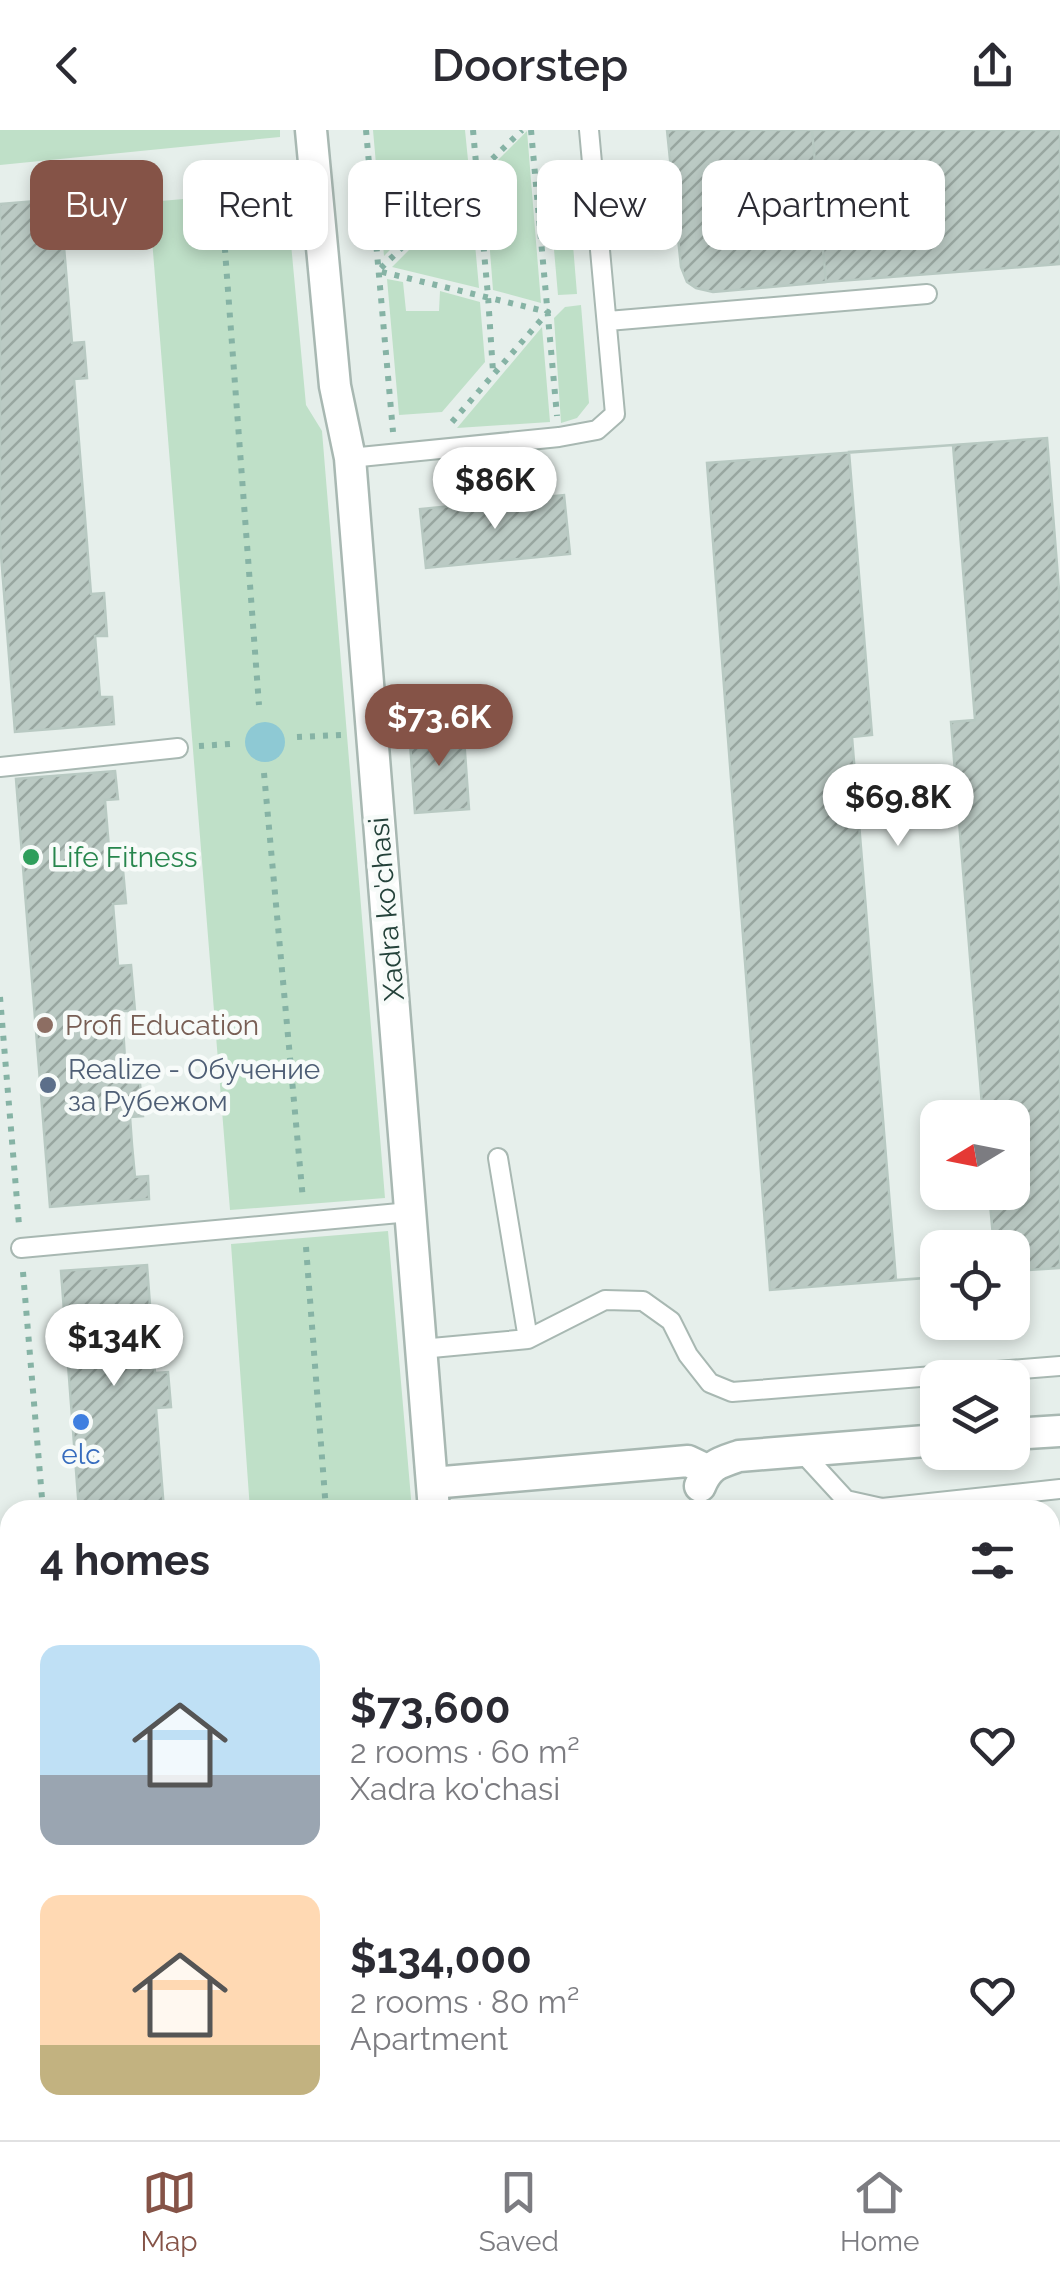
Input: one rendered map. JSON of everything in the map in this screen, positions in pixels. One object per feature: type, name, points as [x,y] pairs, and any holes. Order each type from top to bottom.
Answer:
[{"type":"street","name":"Xadra ko'chasi","points":[[311,130],[334,386],[350,458],[433,1496]]},
{"type":"street","points":[[1030,1433],[1060,1431]]},
{"type":"street","points":[[433,1496],[688,1461],[704,1478],[720,1462],[738,1456],[920,1441]]},
{"type":"lane","points":[[350,458],[560,437],[597,430],[615,414],[589,130]]},
{"type":"lane","points":[[608,322],[927,294]]},
{"type":"lane","points":[[0,767],[178,748]]},
{"type":"lane","points":[[498,1158],[528,1339]]},
{"type":"lane","points":[[21,1248],[410,1212]]},
{"type":"lane","points":[[421,1349],[528,1339],[605,1300],[643,1301],[672,1321],[688,1355],[710,1382],[732,1392],[1060,1366]]},
{"type":"lane","points":[[800,1450],[846,1500]]},
{"type":"lane","points":[[957,1500],[1060,1489]]},
{"type":"path","points":[[366,130],[395,453]]},
{"type":"path","points":[[473,130],[475,160]]},
{"type":"path","points":[[491,160],[522,130]]},
{"type":"path","points":[[531,130],[560,437]]},
{"type":"path","points":[[224,250],[258,705]]},
{"type":"path","points":[[378,271],[399,250]]},
{"type":"path","points":[[483,250],[493,374]]},
{"type":"path","points":[[378,271],[548,312]]},
{"type":"path","points":[[429,450],[548,312]]},
{"type":"path","points":[[297,736],[372,733]]},
{"type":"path","points":[[264,773],[325,1500]]},
{"type":"green space","points":[[0,130],[280,130],[280,137],[0,165]]},
{"type":"green space","points":[[373,130],[465,130],[468,160],[376,160]]},
{"type":"green space","points":[[527,131],[541,303],[493,290],[490,250],[517,250],[517,160],[498,160]]},
{"type":"green space","points":[[183,199],[183,250],[292,250],[306,405],[322,431],[385,1198],[230,1210],[153,250],[163,250],[163,201]]},
{"type":"green space","points":[[409,250],[476,250],[479,288],[392,267]]},
{"type":"green space","points":[[554,250],[573,250],[577,294],[558,295]]},
{"type":"green space","points":[[387,279],[403,282],[406,311],[439,311],[440,291],[480,302],[485,362],[442,412],[399,415]]},
{"type":"green space","points":[[581,305],[589,403],[577,418],[561,423],[554,318],[565,307]]},
{"type":"green space","points":[[542,327],[550,422],[457,428]]},
{"type":"green space","points":[[388,1231],[411,1500],[249,1500],[231,1244]]},
{"type":"water","points":[[265,722],[279,728],[285,742],[279,756],[265,762],[251,756],[245,742],[251,728]]},
{"type":"building","points":[[667,130],[812,130],[815,160],[702,160],[702,250],[823,250],[826,282],[713,292],[687,282],[679,250],[682,160],[670,160]]},
{"type":"building","points":[[812,130],[1060,130],[1060,264],[826,282],[823,250],[945,250],[945,160],[815,160]]},
{"type":"building","points":[[30,202],[30,250],[64,250],[72,343],[84,342],[87,378],[74,379],[91,594],[104,593],[107,636],[95,636],[100,697],[112,697],[114,724],[15,732],[0,542],[0,204]]},
{"type":"building","points":[[1047,438],[1060,603],[1060,1268],[1030,1270],[1030,1230],[920,1230],[920,1278],[770,1290],[707,463]]},
{"type":"building","points":[[953,445],[975,720],[951,722],[982,1100],[920,1100],[920,1210],[991,1210],[992,1230],[920,1230],[920,1278],[896,1280],[852,737],[872,735],[849,452]]},
{"type":"building","points":[[564,495],[570,554],[426,568],[420,509]]},
{"type":"building","points":[[463,724],[469,809],[415,813],[409,729]]},
{"type":"building","points":[[115,771],[118,799],[105,800],[110,860],[122,859],[126,903],[113,904],[118,966],[131,965],[135,1011],[122,1011],[126,1075],[139,1073],[143,1116],[130,1117],[132,1145],[135,1177],[148,1176],[149,1199],[50,1207],[16,779]]},
{"type":"building","points":[[147,1265],[155,1373],[168,1372],[171,1407],[156,1408],[163,1500],[78,1500],[61,1271]]},
{"type":"place","name":"Life Fitness","points":[[31,857]]},
{"type":"place","name":"Profi Education","points":[[45,1025]]},
{"type":"place","name":"Realize - Обучение за Рубежом","points":[[48,1085]]},
{"type":"place","name":"elc","points":[[81,1422]]}]
